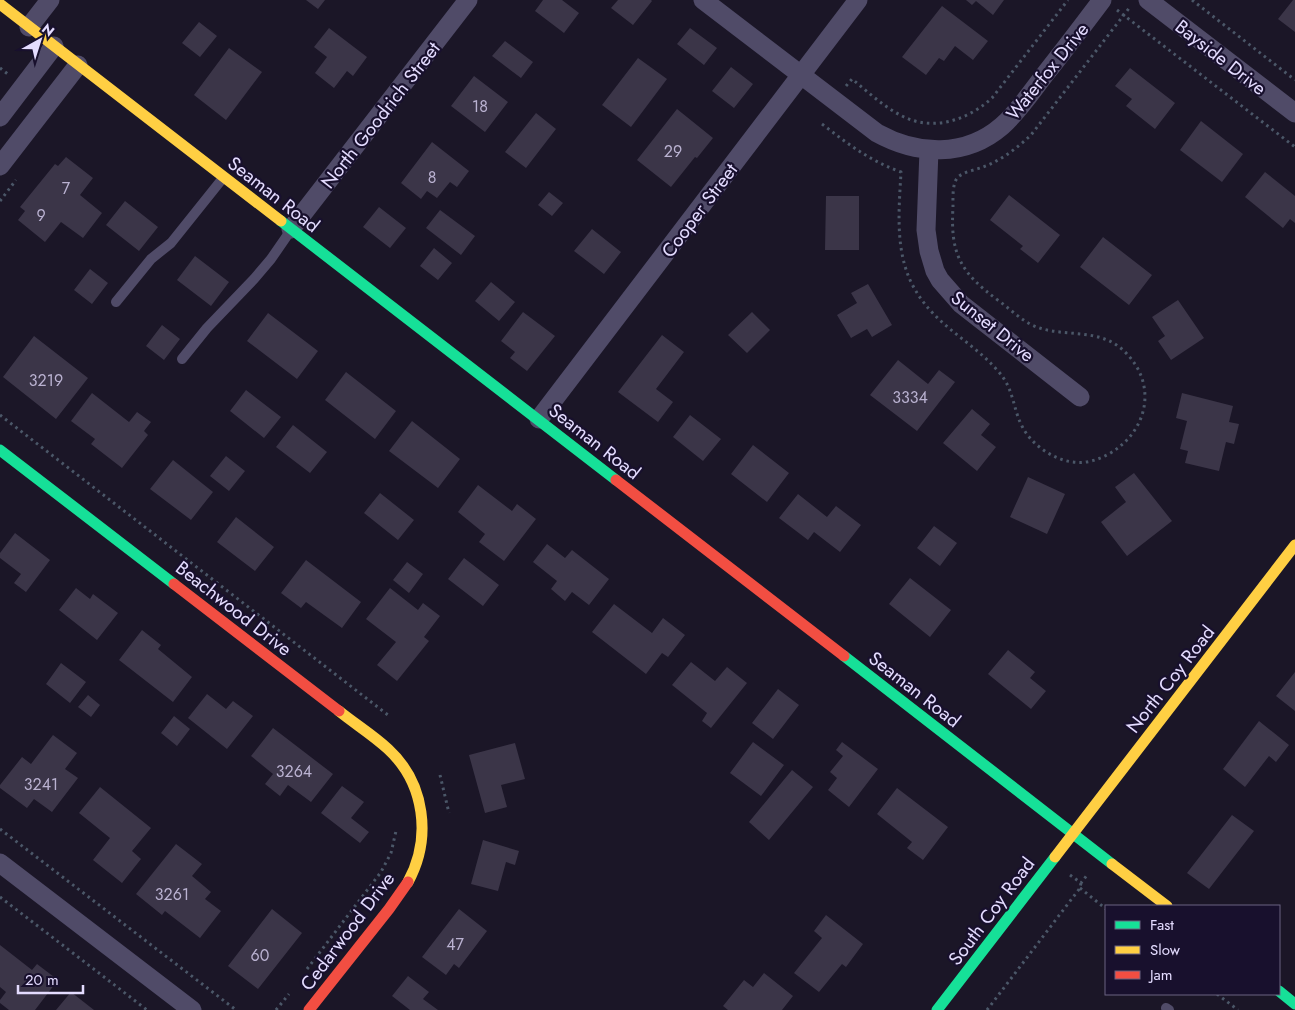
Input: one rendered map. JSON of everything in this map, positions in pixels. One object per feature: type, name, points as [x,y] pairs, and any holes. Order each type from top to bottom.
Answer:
[{"type":"street","points":[[29,27],[50,0]]},
{"type":"street","name":"North Goodrich Street","points":[[291,229],[468,0]]},
{"type":"street","name":"Waterfox Drive","points":[[703,0],[877,133],[893,142],[911,148],[929,150],[946,150],[974,143],[1000,128],[1107,2]]},
{"type":"street","name":"Cooper Street","points":[[539,419],[858,0]]},
{"type":"street","name":"Bayside Drive","points":[[1148,0],[1295,113]]},
{"type":"street","name":"Seaman Road","points":[[0,4],[1166,905]]},
{"type":"street","points":[[0,117],[54,46]]},
{"type":"street","points":[[0,166],[78,65]]},
{"type":"street","name":"Sunset Drive","points":[[929,150],[926,230],[930,256],[940,280],[961,304],[1080,397]]},
{"type":"street","name":"Beachwood Drive","points":[[0,450],[388,749],[411,777],[418,794],[422,813]]},
{"type":"street","name":"North Coy Road","points":[[1073,834],[1295,545]]},
{"type":"street","name":"Cedarwood Drive","points":[[309,1010],[405,886],[420,852],[423,831],[422,813]]},
{"type":"street","name":"South Coy Road","points":[[937,1010],[1073,834]]},
{"type":"street","points":[[0,862],[192,1010]]},
{"type":"street","points":[[1280,992],[1295,1004]]},
{"type":"lane","points":[[116,302],[151,259],[172,243],[224,177]]},
{"type":"lane","points":[[182,359],[207,328],[254,279],[291,229]]},
{"type":"path","points":[[835,101],[852,79],[904,117],[931,123],[943,123],[964,118],[984,106],[992,98],[1068,0]]},
{"type":"path","points":[[822,124],[862,154],[882,166],[901,172],[900,244],[911,283],[933,315],[990,362],[1003,377],[1013,397],[1023,427],[1029,436],[1047,452],[1063,460],[1081,462],[1101,458],[1116,450],[1128,440],[1139,426],[1142,418],[1144,390],[1134,361],[1118,345],[1099,336],[1053,332],[1030,324],[982,288],[968,272],[958,254],[953,234],[952,210],[955,184],[958,177],[1001,159],[1024,141],[1041,123],[1136,0]]},
{"type":"path","points":[[1192,0],[1295,80]]},
{"type":"path","points":[[1107,2],[1295,147]]},
{"type":"path","points":[[0,68],[6,73]]},
{"type":"path","points":[[0,415],[388,714]]},
{"type":"path","points":[[305,972],[381,872],[395,841],[396,823]]},
{"type":"path","points":[[0,829],[236,1010]]},
{"type":"path","points":[[987,1010],[1080,888],[1081,883]]},
{"type":"path","points":[[1080,888],[1105,908]]},
{"type":"path","points":[[0,897],[147,1010]]},
{"type":"path","points":[[276,1010],[294,987]]},
{"type":"path","points":[[1218,995],[1238,1010]]},
{"type":"building","points":[[306,0],[325,0],[318,9]]},
{"type":"building","points":[[543,0],[562,0],[579,13],[564,33],[535,11]]},
{"type":"building","points":[[618,0],[652,1],[633,25],[611,8]]},
{"type":"building","points":[[966,0],[1004,0],[993,15],[976,1],[972,5]]},
{"type":"building","points":[[1295,0],[1295,32],[1278,19]]},
{"type":"building","points":[[942,6],[988,41],[973,60],[955,46],[944,61],[939,58],[926,75],[902,57]]},
{"type":"building","points":[[199,22],[217,36],[200,57],[182,43]]},
{"type":"building","points":[[329,28],[367,57],[353,76],[347,71],[334,88],[315,73],[327,57],[314,47]]},
{"type":"building","points":[[690,28],[717,48],[704,65],[677,44]]},
{"type":"building","points":[[505,41],[533,62],[521,78],[492,56]]},
{"type":"building","points":[[229,48],[262,72],[226,120],[194,95]]},
{"type":"building","points":[[638,58],[667,79],[631,127],[602,105]]},
{"type":"building","points":[[731,67],[753,84],[734,108],[712,91]]},
{"type":"building","points":[[1130,68],[1175,103],[1155,129],[1126,106],[1132,99],[1115,86]]},
{"type":"building","points":[[474,76],[508,102],[485,132],[451,106]]},
{"type":"building","points":[[677,109],[713,138],[671,187],[637,160]]},
{"type":"building","points":[[536,113],[556,129],[526,168],[505,152]]},
{"type":"building","points":[[1201,121],[1243,154],[1222,182],[1180,150]]},
{"type":"building","points":[[432,142],[469,171],[457,187],[450,182],[437,198],[427,191],[421,199],[401,183]]},
{"type":"building","points":[[66,157],[93,178],[80,195],[102,213],[83,238],[61,222],[45,242],[18,220],[25,211],[20,207],[55,164],[58,166]]},
{"type":"building","points":[[1265,172],[1295,196],[1295,223],[1290,219],[1283,228],[1245,197]]},
{"type":"building","points":[[549,192],[563,203],[552,216],[538,205]]},
{"type":"building","points":[[1009,195],[1060,235],[1038,263],[1020,249],[1023,246],[990,220]]},
{"type":"building","points":[[826,196],[859,196],[859,250],[825,250]]},
{"type":"building","points":[[125,201],[158,227],[139,251],[106,225]]},
{"type":"building","points":[[379,207],[406,228],[390,248],[363,227]]},
{"type":"building","points":[[440,210],[475,236],[461,255],[426,228]]},
{"type":"building","points":[[592,229],[621,252],[604,274],[574,251]]},
{"type":"building","points":[[1103,237],[1152,275],[1129,305],[1080,267]]},
{"type":"building","points":[[434,248],[452,263],[438,280],[420,266]]},
{"type":"building","points":[[195,256],[229,282],[211,306],[177,280]]},
{"type":"building","points":[[90,269],[108,283],[92,304],[74,290]]},
{"type":"building","points":[[491,282],[515,302],[499,321],[475,301]]},
{"type":"building","points":[[868,284],[892,325],[872,337],[867,329],[851,338],[837,315],[857,303],[851,293]]},
{"type":"building","points":[[1178,300],[1204,338],[1171,360],[1158,341],[1165,336],[1152,317]]},
{"type":"building","points":[[523,312],[555,336],[527,371],[510,358],[515,352],[501,341]]},
{"type":"building","points":[[752,312],[770,330],[747,353],[728,335]]},
{"type":"building","points":[[268,313],[318,351],[297,379],[247,341]]},
{"type":"building","points":[[162,325],[180,339],[164,360],[146,346]]},
{"type":"building","points":[[662,335],[684,352],[656,389],[673,402],[658,422],[618,392]]},
{"type":"building","points":[[34,336],[88,378],[56,419],[3,377]]},
{"type":"building","points":[[898,360],[928,384],[939,370],[955,382],[917,431],[870,395]]},
{"type":"building","points":[[346,372],[396,411],[375,439],[325,400]]},
{"type":"building","points":[[246,390],[281,417],[264,438],[230,411]]},
{"type":"building","points":[[92,393],[129,422],[137,412],[151,422],[144,431],[148,435],[122,468],[91,444],[95,439],[71,421]]},
{"type":"building","points":[[1182,393],[1233,406],[1229,422],[1239,424],[1234,444],[1226,442],[1219,471],[1185,463],[1188,451],[1180,449],[1187,421],[1176,418]]},
{"type":"building","points":[[972,409],[990,424],[981,435],[996,447],[977,471],[943,443]]},
{"type":"building","points":[[690,415],[721,439],[703,461],[673,437]]},
{"type":"building","points":[[412,421],[460,459],[438,488],[389,451]]},
{"type":"building","points":[[293,425],[327,452],[310,473],[276,447]]},
{"type":"building","points":[[753,445],[789,473],[767,502],[731,474]]},
{"type":"building","points":[[226,456],[245,471],[229,491],[210,476]]},
{"type":"building","points":[[173,460],[213,492],[191,520],[150,489]]},
{"type":"building","points":[[1134,473],[1172,521],[1127,556],[1101,522],[1126,502],[1115,487]]},
{"type":"building","points":[[1028,477],[1065,494],[1047,534],[1010,517]]},
{"type":"building","points":[[478,485],[512,511],[517,504],[536,519],[504,561],[479,542],[485,534],[458,512]]},
{"type":"building","points":[[380,493],[414,520],[398,540],[364,513]]},
{"type":"building","points":[[798,494],[827,517],[836,506],[861,525],[840,552],[814,532],[808,540],[779,518]]},
{"type":"building","points":[[236,517],[274,547],[255,571],[217,542]]},
{"type":"building","points":[[934,526],[957,543],[940,566],[917,548]]},
{"type":"building","points":[[15,533],[50,560],[26,592],[14,583],[21,574],[0,558],[0,553]]},
{"type":"building","points":[[547,544],[565,558],[572,550],[609,579],[589,605],[572,592],[565,601],[551,589],[557,581],[533,562]]},
{"type":"building","points":[[464,558],[499,585],[483,606],[448,579]]},
{"type":"building","points":[[306,560],[361,602],[342,628],[306,602],[301,608],[281,593]]},
{"type":"building","points":[[407,562],[423,574],[409,593],[393,580]]},
{"type":"building","points":[[910,578],[951,610],[930,637],[889,604]]},
{"type":"building","points":[[76,588],[90,599],[93,594],[118,613],[97,640],[59,610]]},
{"type":"building","points":[[390,588],[418,610],[423,603],[440,616],[424,637],[429,641],[397,681],[377,665],[396,642],[366,619]]},
{"type":"building","points":[[614,604],[652,633],[663,618],[685,635],[668,657],[662,653],[646,674],[592,632]]},
{"type":"building","points":[[142,630],[161,645],[158,649],[192,677],[173,702],[119,660]]},
{"type":"building","points":[[1008,650],[1035,672],[1030,678],[1046,691],[1031,709],[988,674]]},
{"type":"building","points":[[691,662],[715,681],[727,667],[747,683],[711,728],[702,721],[707,713],[672,685]]},
{"type":"building","points":[[61,663],[86,682],[70,703],[46,684]]},
{"type":"building","points":[[1295,672],[1295,711],[1276,696]]},
{"type":"building","points":[[778,689],[799,705],[773,739],[752,723]]},
{"type":"building","points":[[207,694],[226,709],[233,701],[253,716],[227,749],[188,718]]},
{"type":"building","points":[[88,695],[100,705],[91,717],[78,707]]},
{"type":"building","points":[[174,716],[190,729],[177,746],[161,733]]},
{"type":"building","points":[[1259,721],[1289,745],[1276,762],[1269,756],[1245,787],[1223,769]]},
{"type":"building","points":[[273,728],[333,774],[311,802],[288,785],[280,796],[265,784],[273,774],[251,756]]},
{"type":"building","points":[[53,735],[77,753],[65,769],[78,778],[52,812],[34,799],[27,808],[0,788],[0,785],[22,757],[31,764]]},
{"type":"building","points":[[753,742],[784,765],[761,796],[730,773]]},
{"type":"building","points":[[842,742],[878,769],[849,807],[828,790],[837,778],[830,772],[843,756],[836,750]]},
{"type":"building","points":[[515,743],[525,779],[501,785],[507,807],[485,813],[469,755]]},
{"type":"building","points":[[792,770],[813,787],[769,840],[749,822]]},
{"type":"building","points":[[342,786],[364,802],[351,818],[369,832],[360,843],[321,813]]},
{"type":"building","points":[[100,787],[151,828],[132,851],[141,859],[122,883],[93,860],[110,838],[79,813]]},
{"type":"building","points":[[897,788],[948,827],[923,860],[907,848],[912,842],[877,814]]},
{"type":"building","points":[[1232,815],[1254,831],[1209,889],[1187,873]]},
{"type":"building","points":[[483,840],[519,851],[515,865],[506,862],[498,891],[471,884]]},
{"type":"building","points":[[176,844],[202,864],[192,876],[211,892],[205,899],[221,911],[200,938],[165,911],[162,915],[136,894]]},
{"type":"building","points":[[272,909],[302,933],[258,989],[228,966]]},
{"type":"building","points":[[459,909],[487,931],[459,968],[454,964],[446,975],[422,957]]},
{"type":"building","points":[[826,915],[863,944],[846,967],[842,964],[819,992],[794,973],[822,938],[814,931]]},
{"type":"building","points":[[0,945],[32,970],[37,964],[58,980],[35,1010],[9,1010],[0,1003],[6,992],[0,987]]},
{"type":"building","points":[[764,973],[793,996],[782,1010],[728,1010],[723,1006],[744,980],[753,987]]},
{"type":"building","points":[[408,976],[429,992],[423,999],[438,1010],[410,1010],[392,996]]},
{"type":"building","points":[[71,992],[94,1010],[56,1010]]},
{"type":"traffic: fast","points":[[281,221],[616,480]]},
{"type":"traffic: fast","points":[[0,450],[174,584]]},
{"type":"traffic: fast","points":[[844,656],[1112,864]]},
{"type":"traffic: fast","points":[[937,1010],[1055,857]]},
{"type":"traffic: fast","points":[[1280,992],[1295,1004]]},
{"type":"traffic: slow","points":[[0,4],[281,221]]},
{"type":"traffic: slow","points":[[1055,857],[1295,545]]},
{"type":"traffic: slow","points":[[339,711],[388,749],[410,778],[417,794],[422,830],[416,865],[408,882]]},
{"type":"traffic: slow","points":[[1112,864],[1166,905]]},
{"type":"traffic: jam","points":[[616,480],[844,656]]},
{"type":"traffic: jam","points":[[174,584],[339,711]]},
{"type":"traffic: jam","points":[[309,1010],[408,882]]}]
